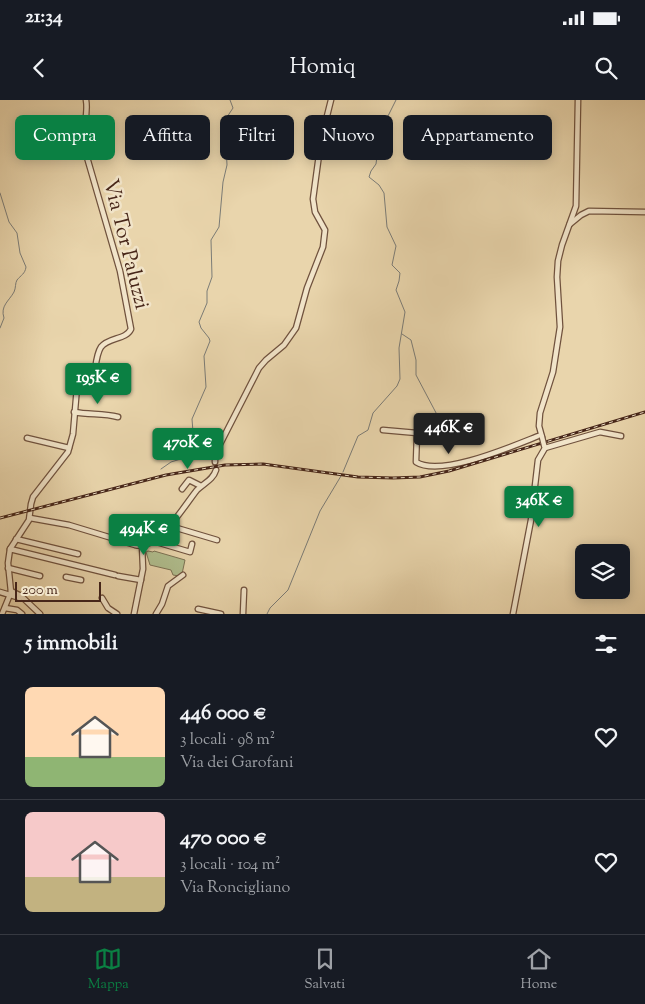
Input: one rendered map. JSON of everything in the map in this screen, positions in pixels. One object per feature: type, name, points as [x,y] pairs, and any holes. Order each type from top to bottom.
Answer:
[{"type":"street","name":"Via Tor Paluzzi","points":[[2,614],[11,593],[8,568],[10,549],[30,518],[30,505],[34,497],[65,458],[70,448],[77,387],[80,384],[91,384],[93,382],[101,347],[127,334],[131,329],[120,271],[84,147],[82,135],[87,111],[86,100]]},
{"type":"street","points":[[215,462],[215,454],[258,368],[284,345],[296,328],[307,288],[322,250],[325,230],[315,212],[314,199],[321,140],[331,100]]},
{"type":"street","points":[[513,614],[532,515],[538,463],[545,446],[539,426],[540,413],[553,372],[560,327],[558,263],[576,204],[578,100]]},
{"type":"street","points":[[569,225],[588,212],[645,212]]},
{"type":"street","points":[[74,412],[94,416],[104,414],[118,417]]},
{"type":"street","points":[[383,430],[417,433],[416,462],[420,465],[434,466],[446,466],[478,459],[542,436]]},
{"type":"street","points":[[545,446],[600,432],[621,436]]},
{"type":"street","points":[[27,438],[70,448]]},
{"type":"street","points":[[30,518],[69,525],[142,546],[153,541],[170,526],[201,486],[213,477],[216,470]]},
{"type":"street","points":[[182,489],[189,480],[201,486]]},
{"type":"street","points":[[170,526],[217,540]]},
{"type":"street","points":[[16,539],[78,554]]},
{"type":"street","points":[[153,541],[190,552],[192,544]]},
{"type":"street","points":[[134,614],[144,558],[142,546]]},
{"type":"street","points":[[10,549],[141,580]]},
{"type":"street","points":[[74,578],[77,566]]},
{"type":"street","points":[[8,568],[40,576]]},
{"type":"street","points":[[156,614],[162,604],[168,585],[183,574]]},
{"type":"street","points":[[66,576],[81,580]]},
{"type":"street","points":[[243,614],[244,590]]},
{"type":"street","points":[[0,592],[11,593],[26,601],[40,614]]},
{"type":"street","points":[[102,598],[108,608],[117,614]]},
{"type":"street","points":[[5,608],[22,614]]},
{"type":"street","points":[[198,608],[221,614]]},
{"type":"green space","points":[[146,552],[185,560],[182,574],[179,576],[173,575],[171,570],[150,565]]},
{"type":"waterway","points":[[161,469],[171,462],[184,458],[188,454],[193,432],[192,419],[206,387],[204,356],[210,341],[199,322],[207,303],[207,291],[212,277],[211,240],[219,227],[223,182],[227,165],[225,126],[227,117],[233,108],[230,100]]},
{"type":"waterway","points":[[343,472],[358,436],[368,430],[373,413],[397,386],[400,379],[399,348],[405,312],[396,290],[400,273],[392,265],[396,246],[387,227],[384,193],[379,185],[369,177],[376,164],[378,148],[386,138],[388,116],[396,100]]},
{"type":"waterway","points":[[0,193],[9,222],[17,233],[20,253],[26,267],[24,273],[17,280],[14,292],[4,307],[4,318],[0,328]]},
{"type":"waterway","points":[[402,334],[411,340],[416,360],[416,375],[443,426]]},
{"type":"waterway","points":[[267,614],[270,608],[288,590],[320,511],[341,476]]},
{"type":"railway","points":[[0,518],[166,475],[225,465],[263,464],[358,477],[420,477],[449,471],[645,412]]}]
